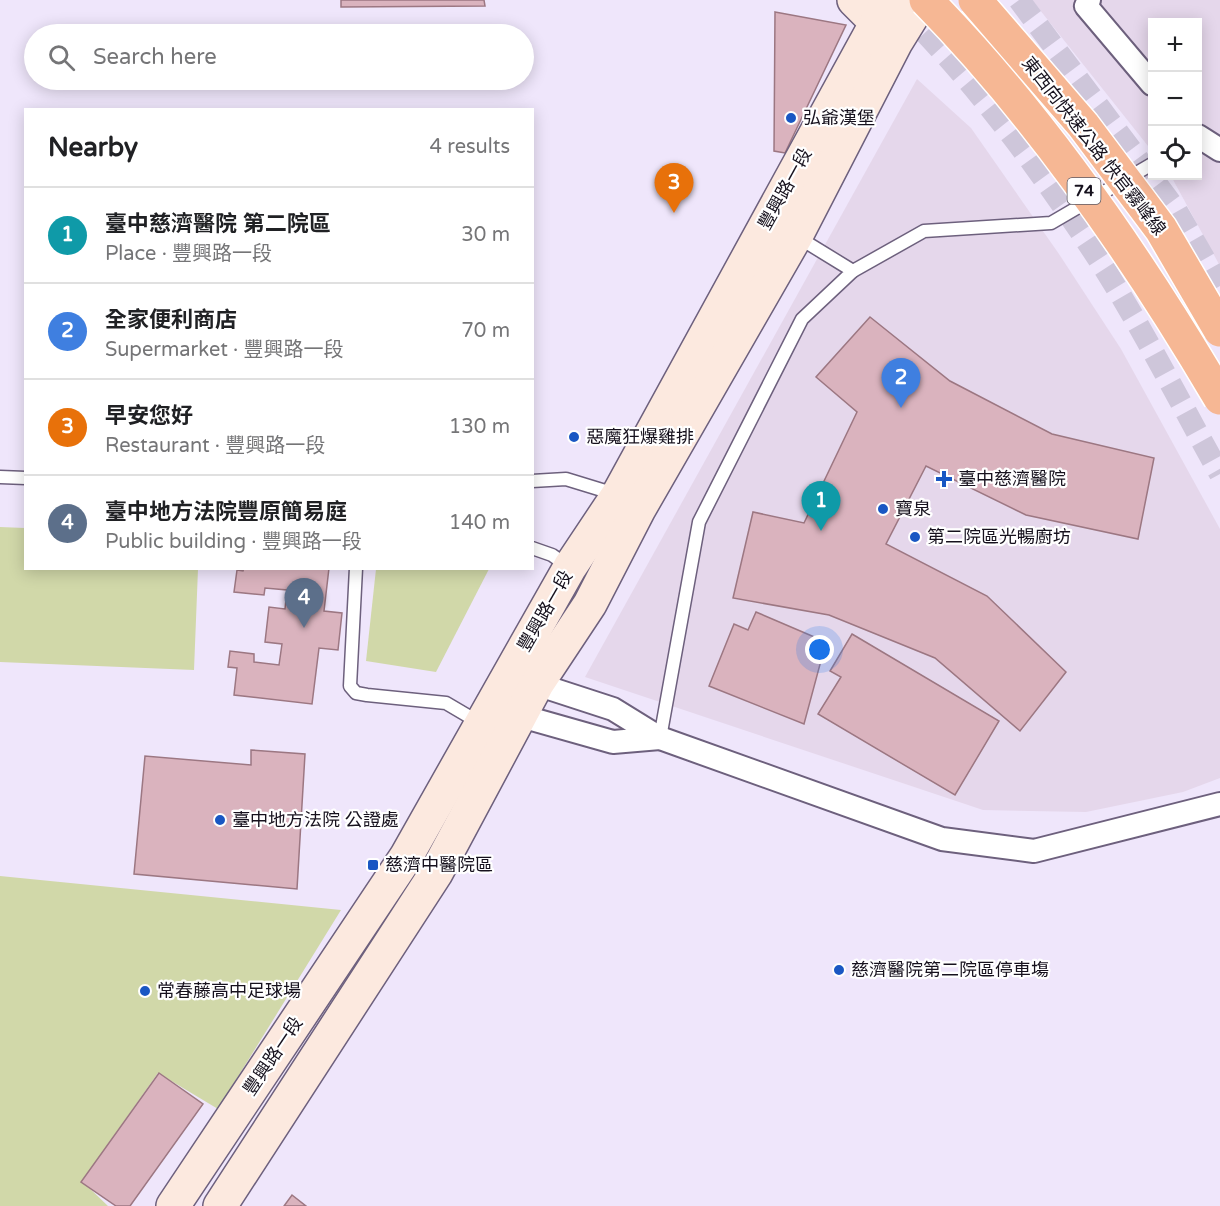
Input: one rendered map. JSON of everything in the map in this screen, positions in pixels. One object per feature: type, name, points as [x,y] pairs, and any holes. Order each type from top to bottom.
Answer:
[{"type":"highway","name":"東西向快速公路 快官霧峰線","points":[[924,0],[1006,89],[1054,150],[1130,254],[1220,398]]},
{"type":"highway","name":"東西向快速公路 快官霧峰線","points":[[975,0],[1083,125],[1161,229],[1220,330]]},
{"type":"street","name":"豐興路一段","points":[[173,1206],[523,679],[590,604],[628,502],[783,227],[879,16],[924,0]]},
{"type":"street","points":[[1089,0],[1086,6],[1148,79]]},
{"type":"street","points":[[1202,139],[1220,150]]},
{"type":"street","name":"豐興路一段","points":[[523,679],[570,567],[628,502]]},
{"type":"street","points":[[523,679],[613,709],[660,738],[942,839],[987,847],[1034,851],[1220,804]]},
{"type":"street","name":"豐興路一段","points":[[220,1206],[436,873],[498,716]]},
{"type":"street","points":[[498,716],[612,742],[660,738]]},
{"type":"lane","points":[[660,738],[699,522],[802,319],[853,271],[924,231],[1051,223],[1148,166]]},
{"type":"lane","points":[[783,227],[853,271]]},
{"type":"lane","points":[[0,477],[24,478]]},
{"type":"lane","points":[[534,481],[566,479],[628,502]]},
{"type":"lane","points":[[534,549],[552,555],[570,567]]},
{"type":"lane","points":[[356,570],[350,686],[356,693],[446,703],[498,716]]},
{"type":"shaded area","points":[[1032,0],[1220,0],[1220,266],[1173,180],[1202,180],[1202,18],[1148,18],[1148,146]]},
{"type":"shaded area","name":"臺中慈濟醫院","points":[[917,79],[971,128],[1059,254],[1121,349],[1220,529],[1220,778],[1183,792],[1086,812],[983,810],[585,677]]},
{"type":"green space","points":[[0,527],[24,528],[24,570],[198,570],[194,670],[0,662]]},
{"type":"green space","points":[[376,570],[488,570],[436,672],[366,661]]},
{"type":"green space","name":"常春藤高中足球場","points":[[0,876],[341,910],[218,1109],[158,1073],[82,1181],[108,1206],[0,1206]]},
{"type":"building","points":[[341,0],[484,0],[485,6],[341,7]]},
{"type":"building","points":[[775,12],[846,25],[785,153],[774,151]]},
{"type":"building","points":[[870,317],[950,381],[1052,434],[1154,458],[1138,539],[1026,515],[926,466],[886,544],[987,596],[1066,672],[1020,731],[935,658],[829,615],[733,598],[753,512],[804,523],[857,412],[816,377]]},
{"type":"building","points":[[237,570],[329,570],[324,611],[342,613],[338,650],[319,648],[312,704],[234,695],[237,668],[228,667],[230,651],[254,654],[254,662],[279,665],[282,644],[265,642],[269,607],[285,609],[287,590],[265,588],[264,595],[234,592]]},
{"type":"building","points":[[756,612],[826,642],[804,724],[709,686],[734,624],[748,630]]},
{"type":"building","points":[[852,634],[999,721],[955,795],[818,714],[841,677],[830,671]]},
{"type":"building","name":"臺中地方法院 公證處","points":[[251,750],[305,754],[297,889],[134,874],[145,756],[251,765]]},
{"type":"building","points":[[159,1073],[203,1104],[130,1206],[116,1206],[81,1182]]},
{"type":"building","points":[[292,1195],[306,1206],[284,1206]]},
{"type":"tunnel","points":[[1019,0],[1177,211],[1220,286]]},
{"type":"tunnel","points":[[902,9],[985,101],[1060,202],[1121,296],[1220,474]]},
{"type":"place","name":"弘爺漢堡","points":[[791,118]]},
{"type":"place","name":"早安您好","points":[[674,213]]},
{"type":"place","name":"全家便利商店","points":[[901,408]]},
{"type":"place","name":"惡魔狂爆雞排","points":[[574,437]]},
{"type":"place","name":"臺中慈濟醫院","points":[[944,479]]},
{"type":"place","name":"寶泉","points":[[883,509]]},
{"type":"place","name":"臺中慈濟醫院 第二院區","points":[[821,531]]},
{"type":"place","name":"第二院區光暢廚坊","points":[[915,537]]},
{"type":"place","name":"臺中地方法院豐原簡易庭","points":[[304,628]]},
{"type":"place","name":"臺中地方法院 公證處","points":[[220,820]]},
{"type":"place","name":"慈濟中醫院區","points":[[373,865]]},
{"type":"place","name":"慈濟醫院第二院區停車塲","points":[[839,970]]},
{"type":"place","name":"常春藤高中足球場","points":[[145,991]]}]
